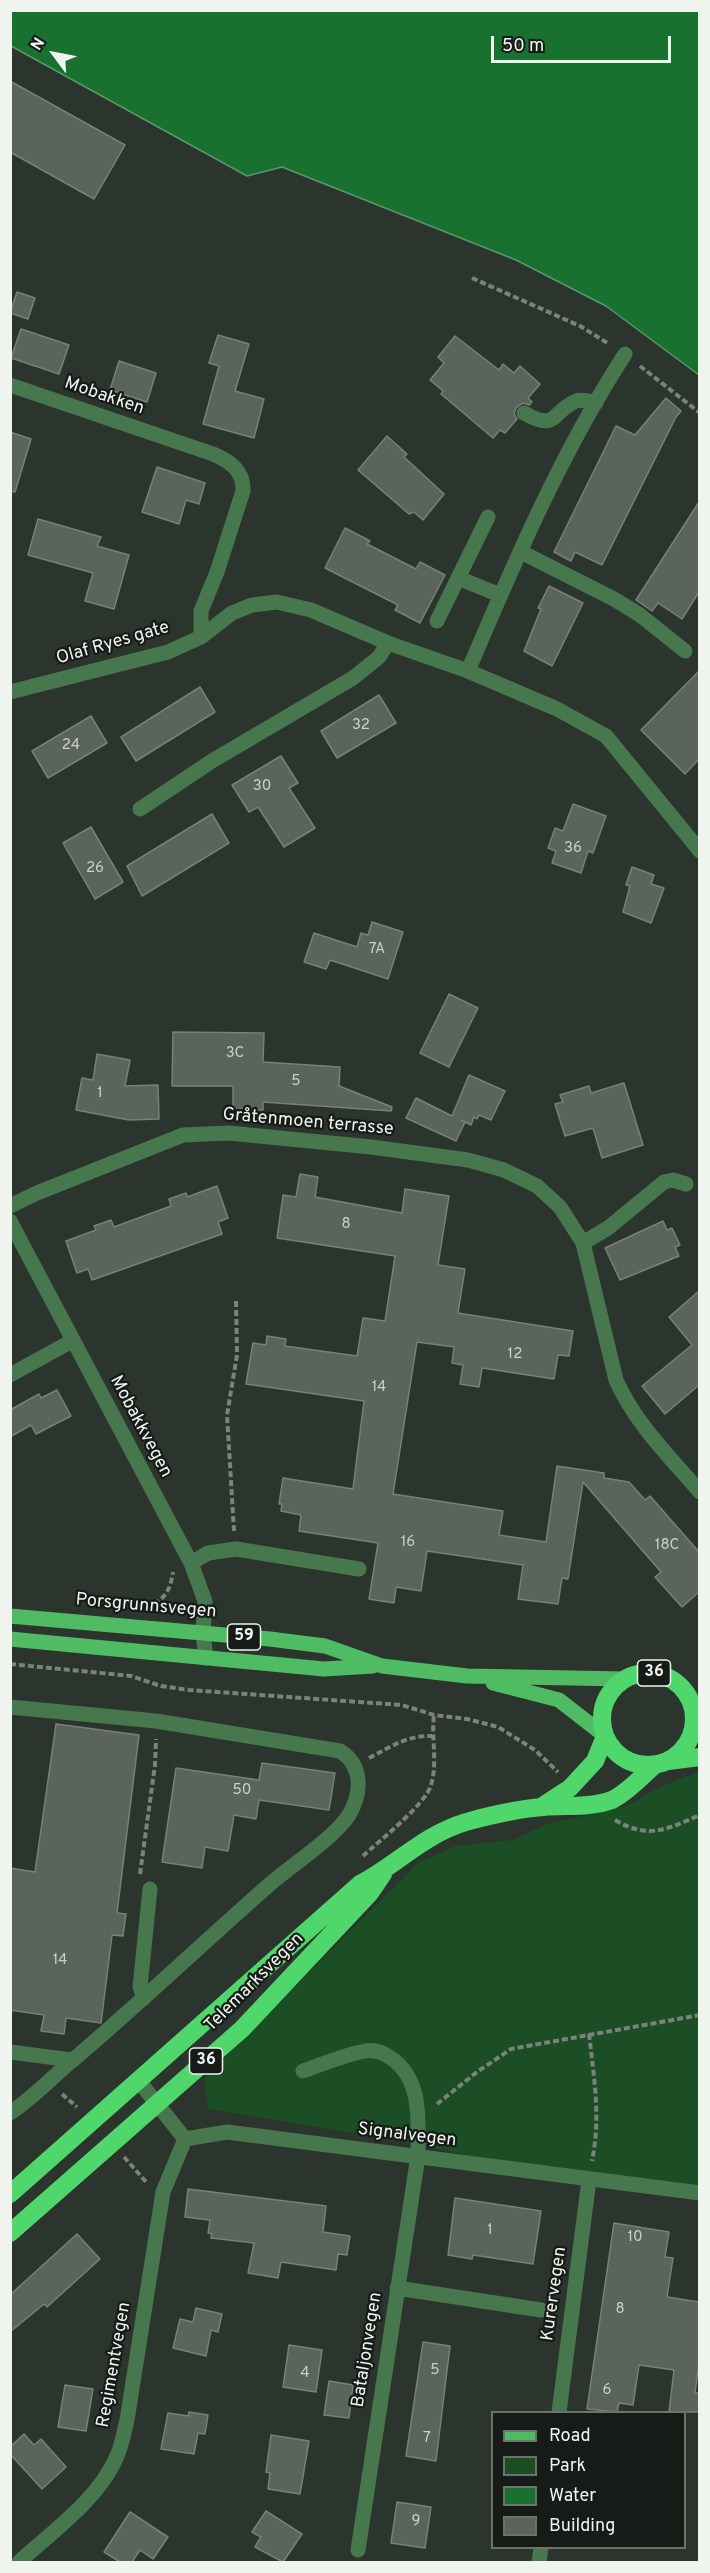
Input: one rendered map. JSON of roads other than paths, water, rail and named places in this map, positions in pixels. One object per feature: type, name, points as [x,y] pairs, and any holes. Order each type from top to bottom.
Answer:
[{"type":"highway","name":"Porsgrunnsvegen","points":[[624,1679],[636,1674],[657,1674],[675,1682],[692,1697],[693,1731],[679,1754],[661,1763]]},
{"type":"highway","name":"36","points":[[604,1737],[601,1723],[605,1701],[613,1688],[624,1679]]},
{"type":"highway","name":"Porsgrunnsvegen","points":[[604,1737],[618,1755],[628,1762],[641,1765],[699,1757]]},
{"type":"highway","name":"Telemarksvegen","points":[[541,1807],[570,1788],[595,1761],[604,1737]]},
{"type":"highway","name":"Telemarksvegen","points":[[10,2194],[360,1884],[384,1872],[412,1848],[439,1832],[466,1822],[541,1807],[581,1805],[612,1799],[661,1763]]},
{"type":"highway","name":"Telemarksvegen","points":[[10,2233],[242,2029],[370,1893],[384,1872]]},
{"type":"main road","name":"Porsgrunnsvegen","points":[[10,1616],[326,1646],[382,1665]]},
{"type":"main road","name":"Porsgrunnsvegen","points":[[10,1640],[324,1669],[382,1665],[467,1676],[624,1679]]},
{"type":"main road","name":"Porsgrunnsvegen","points":[[467,1676],[559,1700],[604,1737]]},
{"type":"street","points":[[468,670],[543,502],[625,354]]},
{"type":"street","name":"Mobakken","points":[[10,385],[213,454],[231,464],[240,474],[243,483],[228,540],[201,611],[201,637]]},
{"type":"street","points":[[524,413],[540,422],[548,421],[576,401],[596,403]]},
{"type":"street","points":[[436,621],[488,517]]},
{"type":"street","points":[[521,552],[614,599],[639,615],[685,651]]},
{"type":"street","points":[[458,578],[500,595]]},
{"type":"street","name":"Olaf Ryes gate","points":[[10,692],[168,652],[201,637],[232,614],[252,605],[278,602],[310,610],[388,643],[468,670],[557,709],[606,736],[699,851]]},
{"type":"street","points":[[140,809],[212,761],[353,678],[379,657],[388,643]]},
{"type":"street","name":"Gråtenmoen terrasse","points":[[10,1206],[183,1135],[229,1133],[371,1147],[468,1160],[504,1170],[537,1186],[560,1207],[583,1243],[616,1380],[634,1415],[699,1492]]},
{"type":"street","points":[[583,1243],[608,1228],[664,1182],[674,1180],[686,1184]]},
{"type":"street","name":"Mobakkvegen","points":[[10,1221],[191,1563],[205,1601],[203,1634],[206,1658]]},
{"type":"street","points":[[10,1375],[72,1341]]},
{"type":"street","points":[[191,1563],[208,1553],[236,1549],[359,1569]]},
{"type":"street","points":[[10,1707],[156,1721],[340,1751],[350,1757],[358,1776],[357,1796],[348,1815],[334,1831],[272,1882],[144,1998],[10,2113]]},
{"type":"street","points":[[144,1998],[140,1987],[150,1889]]},
{"type":"street","name":"Bataljonvegen","points":[[303,2071],[367,2050],[383,2053],[405,2071],[416,2093],[418,2156],[358,2550]]},
{"type":"street","points":[[10,2052],[72,2060]]},
{"type":"street","points":[[138,2080],[185,2139]]},
{"type":"street","name":"Signalvegen","points":[[185,2139],[227,2132],[699,2193]]},
{"type":"street","name":"Regimentvegen","points":[[19,2562],[96,2489],[118,2456],[127,2420],[163,2192],[185,2139]]},
{"type":"street","name":"Kurervegen","points":[[559,2411],[589,2180]]},
{"type":"street","points":[[398,2288],[541,2310]]},
{"type":"water","points":[[11,10],[699,11],[699,375],[606,306],[516,260],[282,167],[247,176],[11,46]]}]
